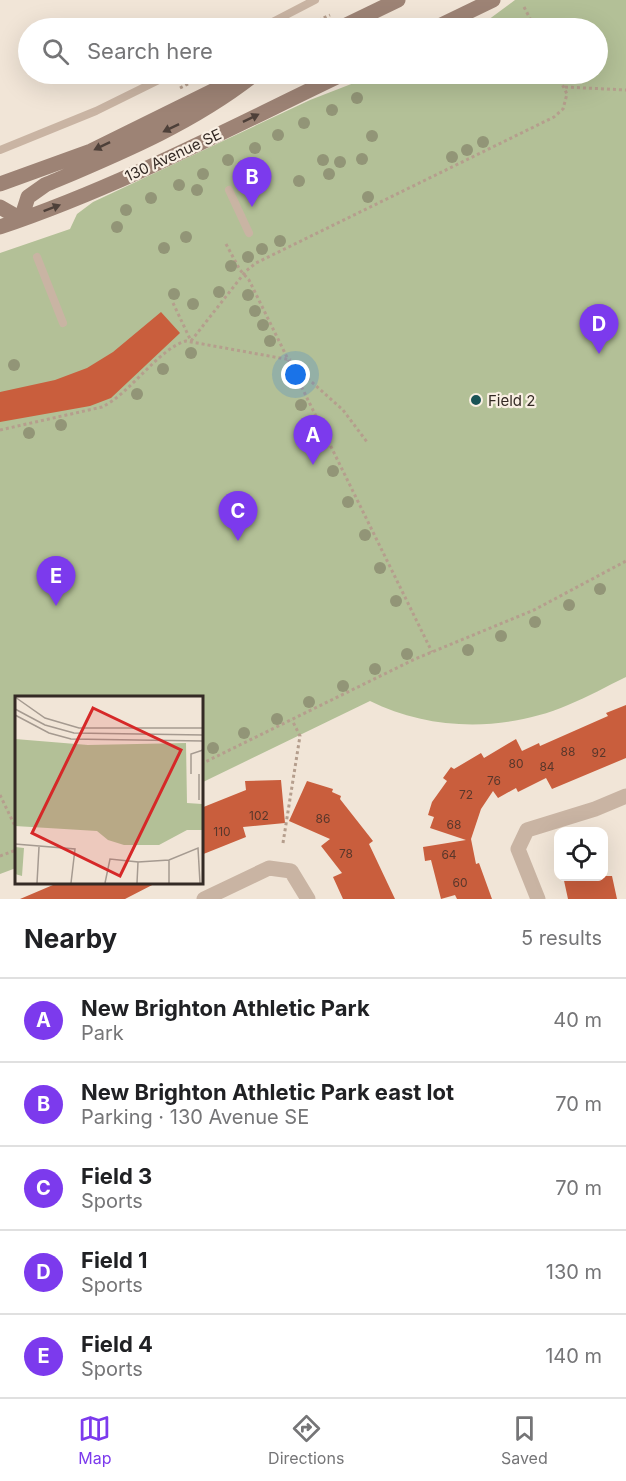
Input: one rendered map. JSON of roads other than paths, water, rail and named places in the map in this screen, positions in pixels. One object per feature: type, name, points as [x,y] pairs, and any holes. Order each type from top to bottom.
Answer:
[{"type":"main road","points":[[361,18],[398,0]]},
{"type":"main road","points":[[456,18],[493,0]]},
{"type":"main road","points":[[0,184],[91,151],[228,84]]},
{"type":"main road","points":[[0,207],[21,219],[28,197],[45,185],[190,119],[242,84]]},
{"type":"main road","name":"130 Avenue SE","points":[[0,227],[145,170],[322,84]]},
{"type":"street","points":[[538,899],[518,849],[527,830],[595,809],[626,796]]},
{"type":"street","points":[[204,899],[269,868],[291,871],[308,899]]},
{"type":"lane","points":[[280,18],[315,0]]},
{"type":"lane","points":[[0,150],[96,111],[151,84]]},
{"type":"lane","points":[[229,190],[249,233]]},
{"type":"lane","points":[[37,257],[63,323]]},
{"type":"place","name":"New Brighton Athletic Park east lot","points":[[252,207]]},
{"type":"place","name":"Field 1","points":[[599,354]]},
{"type":"place","name":"Field 2","points":[[476,400]]},
{"type":"place","name":"New Brighton Athletic Park","points":[[313,465]]},
{"type":"place","name":"Field 3","points":[[238,541]]},
{"type":"place","name":"Field 4","points":[[56,606]]}]
